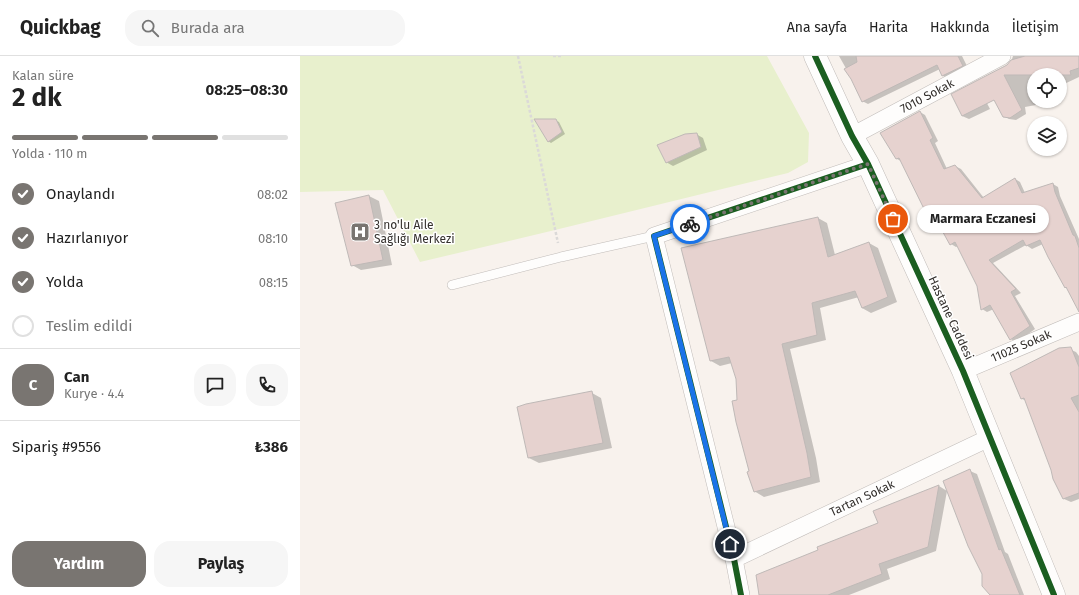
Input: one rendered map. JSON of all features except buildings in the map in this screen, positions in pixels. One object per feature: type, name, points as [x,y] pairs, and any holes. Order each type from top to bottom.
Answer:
[{"type":"street","name":"Hastane Caddesi","points":[[815,56],[852,136],[868,164],[963,371],[1054,595]]},
{"type":"street","name":"7010 Sokak","points":[[852,136],[1002,56]]},
{"type":"street","points":[[741,595],[734,559],[654,236],[868,164]]},
{"type":"street","name":"11025 Sokak","points":[[963,371],[1079,322]]},
{"type":"street","name":"Tartan Sokak","points":[[734,559],[991,437]]},
{"type":"lane","points":[[452,285],[561,257],[654,236]]},
{"type":"path","points":[[518,56],[561,257]]},
{"type":"path","points":[[553,56],[560,56]]},
{"type":"green space","points":[[300,56],[767,56],[809,133],[808,162],[788,173],[420,262],[383,190],[300,192]]},
{"type":"cycle path","points":[[815,56],[852,136],[868,164],[963,371],[1054,595]]},
{"type":"cycle path","points":[[741,595],[734,559],[654,236],[868,164]]},
{"type":"way so far","points":[[690,224],[868,164],[893,219]]},
{"type":"place","name":"Marmara Eczanesi","points":[[893,219]]},
{"type":"place","name":"3 no'lu Aile Sağlığı Merkezi","points":[[360,232]]},
{"type":"route","points":[[690,224],[654,236],[730,544]]}]
